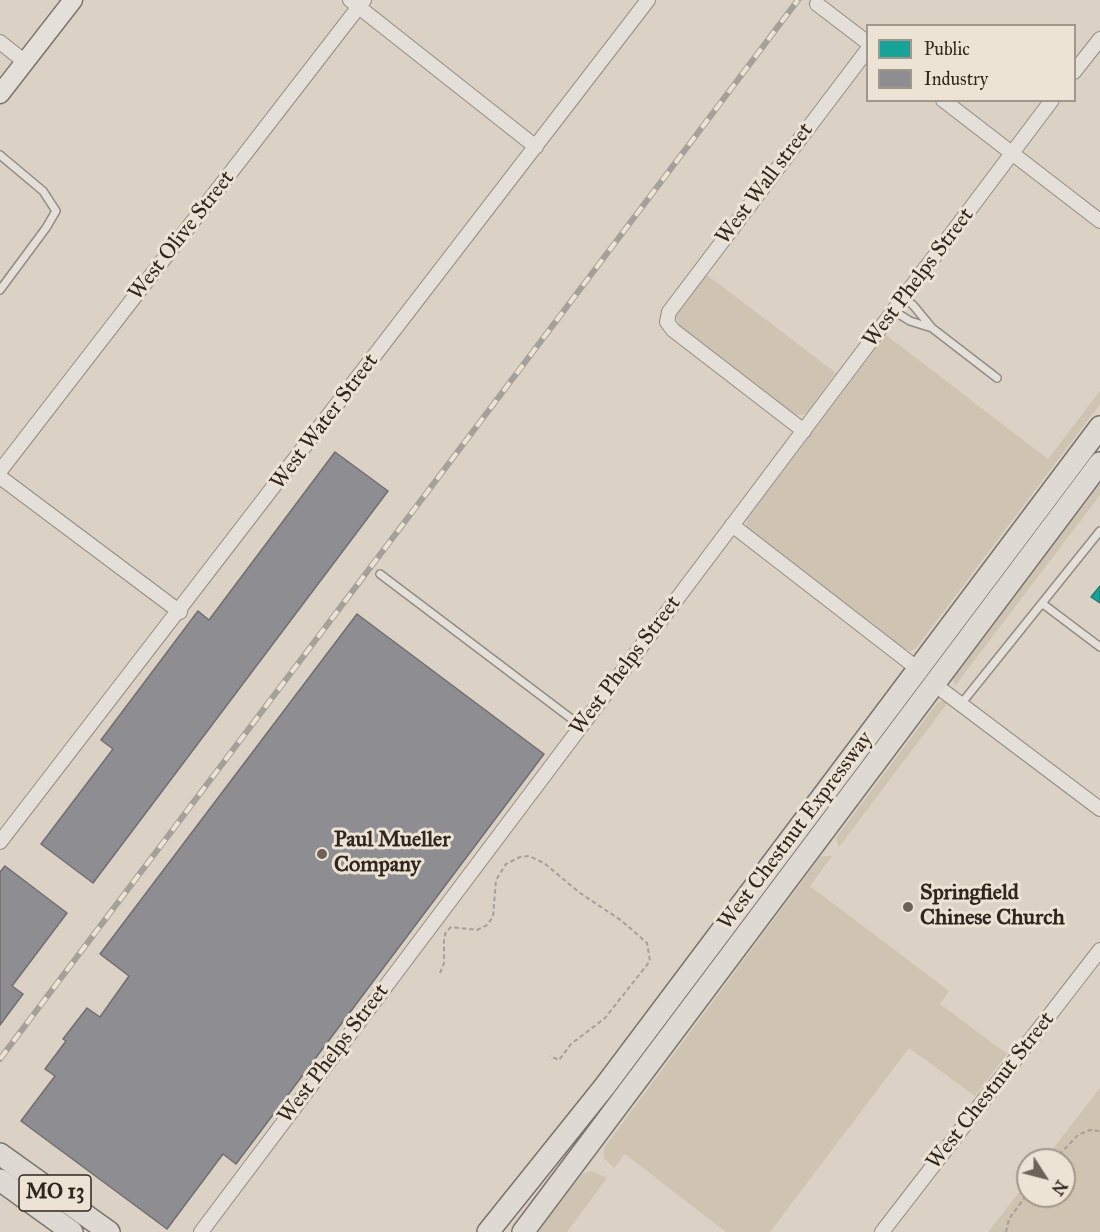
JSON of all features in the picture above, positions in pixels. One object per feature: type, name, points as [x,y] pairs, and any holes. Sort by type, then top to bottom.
[{"type":"main road","points":[[0,94],[73,0]]},
{"type":"main road","name":"West Chestnut Expressway","points":[[488,1232],[605,1086],[1100,427]]},
{"type":"main road","name":"West Chestnut Expressway","points":[[523,1232],[1100,463]]},
{"type":"main road","name":"MO 13","points":[[0,1154],[109,1232]]},
{"type":"main road","name":"MO 13","points":[[0,1180],[72,1232]]},
{"type":"street","name":"West Water Street","points":[[0,842],[180,612],[648,0]]},
{"type":"street","points":[[358,2],[536,147]]},
{"type":"street","name":"West Olive Street","points":[[0,471],[358,2]]},
{"type":"street","points":[[817,4],[866,42]]},
{"type":"street","points":[[1076,69],[1100,39]]},
{"type":"street","points":[[0,42],[25,62]]},
{"type":"street","name":"West Wall street","points":[[804,431],[673,330],[667,322],[669,312],[866,50]]},
{"type":"street","points":[[946,102],[1100,220]]},
{"type":"street","name":"West Phelps Street","points":[[201,1232],[1050,102]]},
{"type":"street","points":[[0,477],[180,612]]},
{"type":"street","points":[[732,525],[918,669]]},
{"type":"street","points":[[934,684],[1100,809]]},
{"type":"street","name":"West Chestnut Street","points":[[882,1232],[1100,950]]},
{"type":"lane","points":[[0,155],[43,191],[56,211],[0,290]]},
{"type":"lane","points":[[904,298],[913,305],[932,328],[997,378]]},
{"type":"lane","points":[[894,310],[910,321],[932,328]]},
{"type":"lane","points":[[961,704],[1100,531]]},
{"type":"lane","points":[[380,574],[580,726]]},
{"type":"lane","points":[[1043,604],[1100,647]]},
{"type":"path","points":[[440,973],[444,963],[446,932],[451,927],[477,930],[487,925],[493,917],[493,888],[496,880],[506,864],[515,858],[525,856],[539,860],[580,893],[615,916],[647,943],[650,961],[605,1018],[571,1044],[560,1060],[550,1056]]},
{"type":"path","points":[[1066,1148],[1078,1135],[1090,1130],[1100,1131]]},
{"type":"path","points":[[1006,1232],[1009,1219],[1017,1208]]},
{"type":"shaded area","points":[[703,272],[836,373],[803,415],[793,415],[681,330],[676,316],[678,307]]},
{"type":"shaded area","points":[[886,335],[1048,459],[1100,391],[1100,404],[916,648],[911,651],[900,647],[749,531],[746,526],[747,519]]},
{"type":"shaded area","points":[[1100,482],[1100,495],[955,686],[953,679]]},
{"type":"shaded area","points":[[949,701],[839,847],[836,838],[938,702]]},
{"type":"shaded area","points":[[821,856],[832,856],[810,886],[949,991],[940,1004],[1007,1054],[975,1096],[909,1048],[770,1232],[726,1232],[625,1154],[614,1168],[604,1158],[604,1148]]},
{"type":"shaded area","points":[[1100,1088],[1100,1232],[988,1232],[1016,1196],[1016,1208],[1076,1208],[1076,1148],[1053,1148]]},
{"type":"shaded area","points":[[592,1171],[607,1178],[567,1232],[538,1232],[582,1174]]},
{"type":"building: Public","points":[[1100,586],[1100,603],[1091,597]]},
{"type":"building: Industry","points":[[335,452],[388,491],[93,883],[41,844],[113,749],[101,740],[198,611],[209,620]]},
{"type":"building: Industry","name":"Paul Mueller Company","points":[[357,614],[544,754],[236,1164],[223,1154],[167,1229],[21,1121],[55,1076],[45,1069],[66,1041],[63,1039],[87,1008],[100,1017],[129,976],[100,954]]},
{"type":"building: Industry","points":[[5,866],[67,913],[12,986],[23,994],[0,1025],[0,872]]},
{"type":"railway","points":[[0,1059],[798,0]]},
{"type":"place","name":"Paul Mueller Company","points":[[322,854]]},
{"type":"place","name":"Springfield Chinese Church","points":[[908,907]]}]
